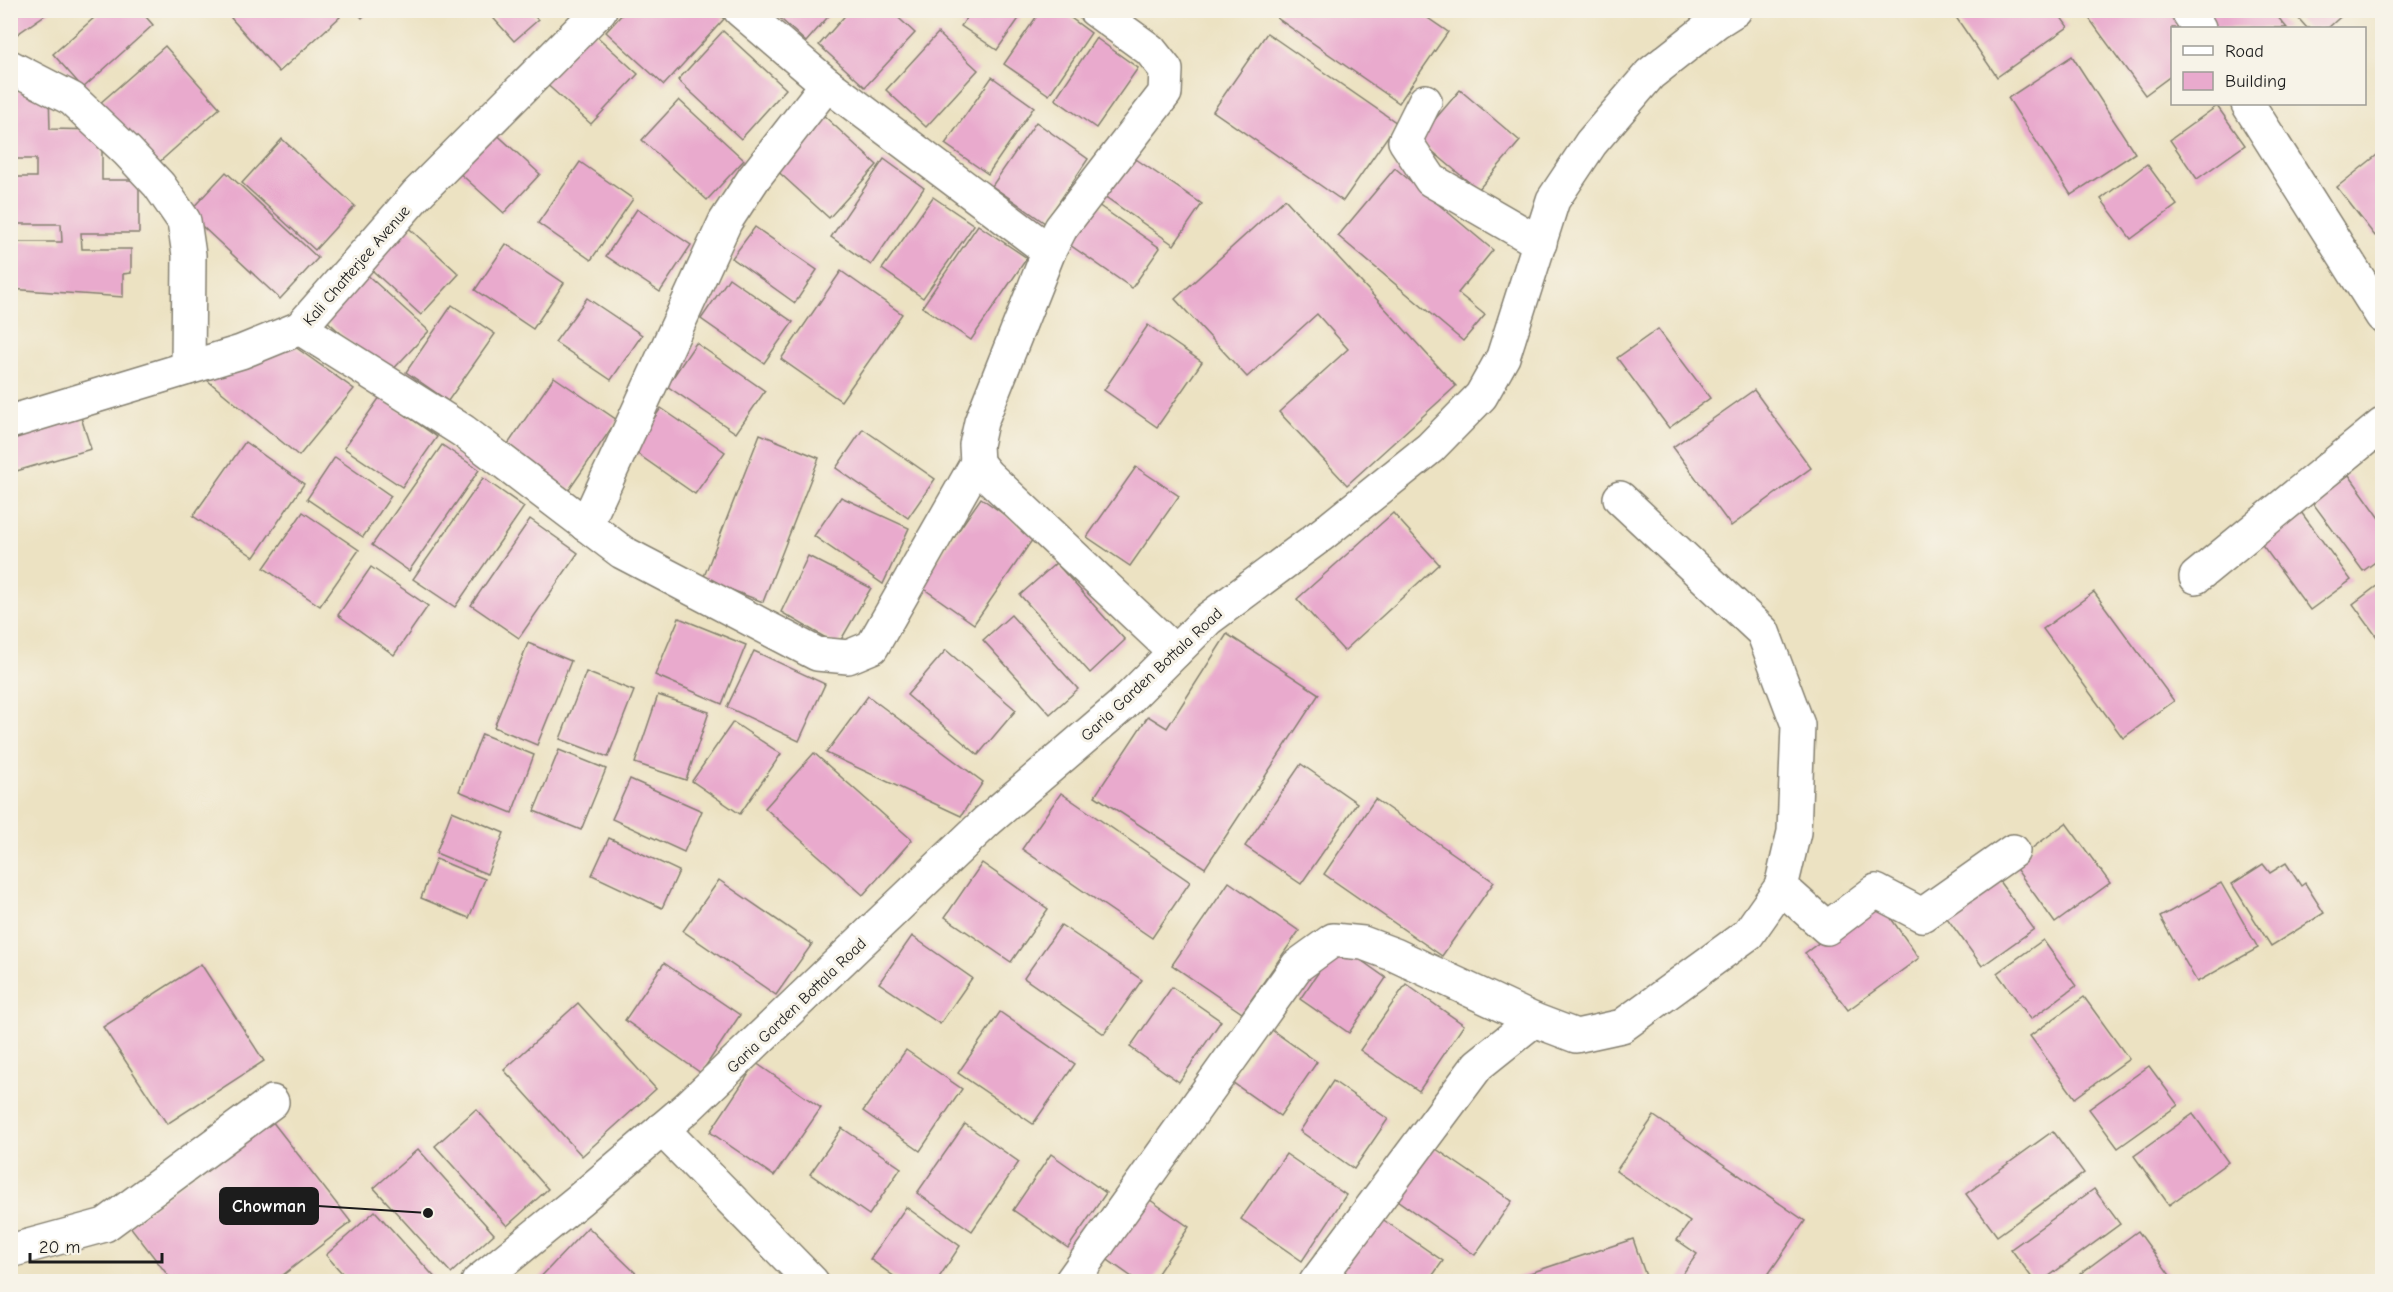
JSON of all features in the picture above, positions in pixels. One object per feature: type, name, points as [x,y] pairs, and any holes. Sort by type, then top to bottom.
[{"type":"street","name":"Kali Chatterjee Avenue","points":[[10,422],[241,352],[300,328],[416,195],[600,10]]},
{"type":"street","points":[[740,10],[827,84],[1048,251]]},
{"type":"street","name":"Garia Garden Bottala Road","points":[[478,1281],[662,1130],[779,1022],[987,821],[1121,706],[1208,619],[1324,533],[1430,448],[1480,396],[1503,357],[1553,200],[1591,143],[1650,74],[1716,22],[1735,10]]},
{"type":"street","points":[[2187,10],[2198,27]]},
{"type":"street","points":[[300,328],[463,431],[622,552],[818,654],[848,657],[872,647],[977,463],[976,445],[981,422],[1048,251],[1061,228],[1166,93],[1166,70],[1150,50],[1105,13]]},
{"type":"street","points":[[10,67],[72,99],[151,176],[184,221],[189,255],[188,368]]},
{"type":"street","points":[[586,525],[724,222],[754,178],[827,84]]},
{"type":"street","points":[[1425,101],[1405,141],[1431,180],[1540,243]]},
{"type":"street","points":[[2249,105],[2382,316]]},
{"type":"street","points":[[2196,577],[2382,425]]},
{"type":"street","points":[[977,463],[1174,652]]},
{"type":"street","points":[[1071,1281],[1297,966],[1333,940],[1363,943],[1395,955],[1534,1020],[1576,1036],[1622,1026],[1748,934],[1781,887],[1794,832],[1798,725],[1763,632],[1620,498]]},
{"type":"street","points":[[1781,887],[1827,927],[1876,891],[1922,915],[2013,851]]},
{"type":"street","points":[[1316,1281],[1478,1065],[1534,1020]]},
{"type":"street","points":[[10,1251],[105,1225],[272,1102]]},
{"type":"street","points":[[662,1130],[812,1281]]},
{"type":"building","points":[[10,10],[52,10],[10,39]]},
{"type":"building","points":[[103,10],[140,10],[153,25],[83,88],[53,54]]},
{"type":"building","points":[[240,10],[333,10],[340,17],[279,72],[231,18]]},
{"type":"building","points":[[355,10],[370,10],[362,18]]},
{"type":"building","points":[[486,10],[529,10],[538,20],[514,41]]},
{"type":"building","points":[[626,10],[715,10],[724,19],[664,85],[606,32]]},
{"type":"building","points":[[771,10],[834,10],[806,42]]},
{"type":"building","points":[[850,10],[890,10],[915,33],[865,87],[819,45]]},
{"type":"building","points":[[972,10],[1025,10],[997,50],[961,26]]},
{"type":"building","points":[[1041,10],[1060,10],[1091,33],[1049,95],[1004,64]]},
{"type":"building","points":[[1283,10],[1416,10],[1448,32],[1399,103],[1277,18]]},
{"type":"building","points":[[1951,10],[2056,10],[2068,27],[1997,77]]},
{"type":"building","points":[[2097,10],[2176,10],[2188,27],[2171,27],[2171,76],[2145,95],[2088,17]]},
{"type":"building","points":[[2217,10],[2272,10],[2286,27],[2203,27],[2201,25]]},
{"type":"building","points":[[2291,10],[2348,10],[2329,27],[2306,27]]},
{"type":"building","points":[[590,30],[638,74],[591,124],[543,81]]},
{"type":"building","points":[[723,31],[786,89],[741,139],[678,80]]},
{"type":"building","points":[[938,33],[978,70],[926,127],[886,90]]},
{"type":"building","points":[[1267,33],[1397,123],[1343,201],[1213,111]]},
{"type":"building","points":[[1096,38],[1138,68],[1096,128],[1055,99]]},
{"type":"building","points":[[165,46],[220,108],[155,166],[99,104]]},
{"type":"building","points":[[2072,56],[2135,153],[2071,195],[2008,98]]},
{"type":"building","points":[[992,77],[1034,107],[988,174],[945,144]]},
{"type":"building","points":[[1460,90],[1520,141],[1478,190],[1418,139]]},
{"type":"building","points":[[10,91],[49,92],[50,129],[102,130],[102,180],[139,180],[139,233],[81,233],[82,249],[131,249],[131,273],[123,274],[123,297],[10,289],[10,242],[62,242],[61,224],[10,224],[10,177],[36,177],[36,159],[10,159]]},
{"type":"building","points":[[679,100],[744,160],[707,200],[642,140]]},
{"type":"building","points":[[2217,106],[2245,145],[2197,179],[2170,140]]},
{"type":"building","points":[[821,113],[877,165],[829,218],[772,166]]},
{"type":"building","points":[[1036,122],[1088,159],[1045,223],[992,186]]},
{"type":"building","points":[[491,129],[540,174],[504,213],[455,169]]},
{"type":"building","points":[[282,139],[355,206],[315,250],[242,183]]},
{"type":"building","points":[[2382,151],[2382,230],[2375,236],[2337,187]]},
{"type":"building","points":[[1127,153],[1202,204],[1174,245],[1100,193]]},
{"type":"building","points":[[884,159],[924,188],[871,265],[831,237]]},
{"type":"building","points":[[580,162],[633,199],[591,260],[538,223]]},
{"type":"building","points":[[2147,164],[2177,205],[2131,239],[2101,199]]},
{"type":"building","points":[[1395,168],[1493,250],[1458,293],[1485,315],[1463,341],[1338,236]]},
{"type":"building","points":[[226,172],[318,258],[280,299],[188,213]]},
{"type":"building","points":[[933,197],[974,225],[923,298],[882,269]]},
{"type":"building","points":[[1285,199],[1456,386],[1347,485],[1279,412],[1348,349],[1317,314],[1247,377],[1175,299]]},
{"type":"building","points":[[1098,205],[1160,248],[1132,288],[1070,245]]},
{"type":"building","points":[[637,209],[691,245],[660,292],[606,256]]},
{"type":"building","points":[[400,220],[459,274],[421,315],[362,261]]},
{"type":"building","points":[[978,225],[1027,258],[971,340],[922,307]]},
{"type":"building","points":[[755,227],[817,270],[795,303],[732,258]]},
{"type":"building","points":[[506,244],[564,283],[533,329],[475,290]]},
{"type":"building","points":[[841,271],[902,314],[841,401],[781,359]]},
{"type":"building","points":[[364,272],[429,331],[387,376],[323,317]]},
{"type":"building","points":[[729,278],[793,322],[764,363],[701,319]]},
{"type":"building","points":[[587,298],[642,335],[611,380],[555,342]]},
{"type":"building","points":[[452,305],[495,334],[448,401],[406,372]]},
{"type":"building","points":[[1148,325],[1202,362],[1157,427],[1104,390]]},
{"type":"building","points":[[1658,329],[1710,398],[1669,428],[1617,358]]},
{"type":"building","points":[[696,343],[765,391],[736,433],[667,386]]},
{"type":"building","points":[[291,344],[354,389],[299,456],[207,380]]},
{"type":"building","points":[[554,377],[617,420],[569,490],[506,447]]},
{"type":"building","points":[[1754,390],[1811,468],[1731,526],[1673,447]]},
{"type":"building","points":[[380,397],[437,437],[402,487],[344,448]]},
{"type":"building","points":[[661,408],[725,452],[695,494],[632,450]]},
{"type":"building","points":[[79,411],[91,449],[10,473],[10,433]]},
{"type":"building","points":[[863,429],[935,479],[908,518],[836,468]]},
{"type":"building","points":[[760,434],[819,458],[763,602],[703,579]]},
{"type":"building","points":[[245,442],[304,484],[254,557],[193,516]]},
{"type":"building","points":[[442,445],[479,470],[409,571],[372,545]]},
{"type":"building","points":[[335,457],[391,496],[363,537],[307,499]]},
{"type":"building","points":[[1136,467],[1179,496],[1130,566],[1087,537]]},
{"type":"building","points":[[2349,475],[2382,521],[2382,557],[2363,571],[2312,502]]},
{"type":"building","points":[[483,478],[524,507],[455,607],[413,579]]},
{"type":"building","points":[[841,497],[909,528],[883,584],[814,536]]},
{"type":"building","points":[[981,498],[1035,536],[974,624],[920,586]]},
{"type":"building","points":[[303,512],[359,550],[320,606],[264,568]]},
{"type":"building","points":[[2301,512],[2351,580],[2310,610],[2260,542]]},
{"type":"building","points":[[1393,513],[1439,564],[1344,651],[1297,599]]},
{"type":"building","points":[[530,519],[578,553],[519,638],[471,605]]},
{"type":"building","points":[[808,556],[871,588],[838,645],[781,612]]},
{"type":"building","points":[[1056,563],[1125,640],[1090,673],[1020,595]]},
{"type":"building","points":[[371,567],[428,606],[394,655],[338,615]]},
{"type":"building","points":[[2382,582],[2382,644],[2353,604]]},
{"type":"building","points":[[2094,592],[2174,701],[2123,738],[2043,629]]},
{"type":"building","points":[[1011,615],[1078,689],[1050,714],[983,640]]},
{"type":"building","points":[[679,618],[746,645],[722,704],[655,675]]},
{"type":"building","points":[[1227,634],[1319,694],[1205,868],[1095,796],[1148,716],[1167,728]]},
{"type":"building","points":[[528,643],[571,661],[537,745],[494,727]]},
{"type":"building","points":[[946,650],[1016,710],[978,755],[907,695]]},
{"type":"building","points":[[754,651],[825,684],[799,741],[727,707]]},
{"type":"building","points":[[586,672],[634,691],[608,757],[560,739]]},
{"type":"building","points":[[658,695],[709,712],[686,780],[635,763]]},
{"type":"building","points":[[868,696],[983,782],[961,816],[826,753]]},
{"type":"building","points":[[733,722],[781,754],[740,814],[692,781]]},
{"type":"building","points":[[482,734],[534,755],[512,813],[459,791]]},
{"type":"building","points":[[559,750],[606,769],[581,830],[534,811]]},
{"type":"building","points":[[814,753],[912,840],[863,895],[765,808]]},
{"type":"building","points":[[1301,764],[1357,803],[1301,884],[1245,846]]},
{"type":"building","points":[[630,779],[702,811],[684,852],[612,819]]},
{"type":"building","points":[[1061,793],[1190,882],[1152,938],[1022,849]]},
{"type":"building","points":[[1375,799],[1494,882],[1442,956],[1324,874]]},
{"type":"building","points":[[452,811],[504,833],[487,874],[436,853]]},
{"type":"building","points":[[2066,823],[2110,883],[2055,923],[2012,863]]},
{"type":"building","points":[[609,838],[679,871],[662,908],[592,875]]},
{"type":"building","points":[[436,859],[485,879],[469,918],[421,898]]},
{"type":"building","points":[[982,863],[1048,909],[1011,962],[945,917]]},
{"type":"building","points":[[2286,863],[2301,886],[2305,883],[2324,913],[2271,946],[2232,884],[2263,864],[2270,873]]},
{"type":"building","points":[[1996,877],[2034,929],[1982,966],[1944,914]]},
{"type":"building","points":[[719,880],[812,944],[776,995],[683,931]]},
{"type":"building","points":[[1229,882],[1299,931],[1242,1013],[1172,965]]},
{"type":"building","points":[[2221,883],[2258,948],[2197,982],[2160,917]]},
{"type":"building","points":[[1878,900],[1919,958],[1848,1010],[1805,953]]},
{"type":"building","points":[[1061,925],[1142,980],[1104,1034],[1024,978]]},
{"type":"building","points":[[912,936],[972,978],[940,1024],[879,983]]},
{"type":"building","points":[[2043,940],[2076,986],[2031,1019],[1997,973]]},
{"type":"building","points":[[1338,944],[1386,978],[1349,1033],[1300,999]]},
{"type":"building","points":[[664,963],[740,1015],[701,1073],[625,1020]]},
{"type":"building","points":[[201,964],[264,1061],[167,1124],[103,1027]]},
{"type":"building","points":[[1406,984],[1464,1025],[1419,1091],[1360,1050]]},
{"type":"building","points":[[1172,987],[1221,1021],[1179,1082],[1130,1047]]},
{"type":"building","points":[[2084,997],[2129,1059],[2075,1098],[2030,1036]]},
{"type":"building","points":[[578,1003],[656,1089],[582,1156],[504,1070]]},
{"type":"building","points":[[1000,1012],[1075,1064],[1033,1124],[958,1073]]},
{"type":"building","points":[[1269,1028],[1317,1062],[1280,1116],[1232,1082]]},
{"type":"building","points":[[906,1050],[962,1089],[920,1151],[863,1111]]},
{"type":"building","points":[[756,1063],[821,1108],[774,1176],[710,1132]]},
{"type":"building","points":[[2149,1066],[2178,1105],[2118,1148],[2089,1109]]},
{"type":"building","points":[[1333,1081],[1388,1119],[1354,1169],[1300,1131]]},
{"type":"building","points":[[476,1109],[548,1189],[507,1226],[435,1146]]},
{"type":"building","points":[[2193,1114],[2228,1162],[2169,1205],[2134,1156]]},
{"type":"building","points":[[268,1116],[351,1222],[274,1282],[173,1282],[129,1225]]},
{"type":"building","points":[[1654,1116],[1805,1221],[1763,1282],[1683,1282],[1679,1279],[1697,1254],[1677,1240],[1690,1222],[1616,1171]]},
{"type":"building","points":[[965,1124],[1019,1162],[972,1231],[917,1193]]},
{"type":"building","points":[[842,1128],[901,1168],[869,1215],[810,1174]]},
{"type":"building","points":[[2053,1131],[2084,1173],[1997,1236],[1966,1194]]},
{"type":"building","points":[[1423,1140],[1512,1201],[1475,1255],[1387,1193]]},
{"type":"building","points":[[418,1149],[494,1234],[451,1273],[374,1188]]},
{"type":"building","points":[[1051,1154],[1106,1193],[1068,1248],[1013,1210]]},
{"type":"building","points":[[1286,1154],[1346,1195],[1302,1261],[1241,1219]]},
{"type":"building","points":[[2094,1189],[2120,1224],[2041,1282],[2035,1282],[2011,1249]]},
{"type":"building","points":[[1140,1193],[1189,1227],[1152,1282],[1139,1282],[1098,1253]]},
{"type":"building","points":[[906,1207],[960,1246],[936,1282],[902,1282],[870,1259]]},
{"type":"building","points":[[375,1211],[439,1282],[350,1282],[326,1255]]},
{"type":"building","points":[[1375,1214],[1443,1261],[1428,1282],[1358,1282],[1338,1267]]},
{"type":"building","points":[[588,1227],[645,1282],[536,1282]]},
{"type":"building","points":[[2138,1231],[2172,1278],[2167,1282],[2069,1282]]},
{"type":"building","points":[[1633,1239],[1648,1282],[1516,1282],[1515,1278]]},
{"type":"place","name":"Chowman","points":[[428,1213]]}]
